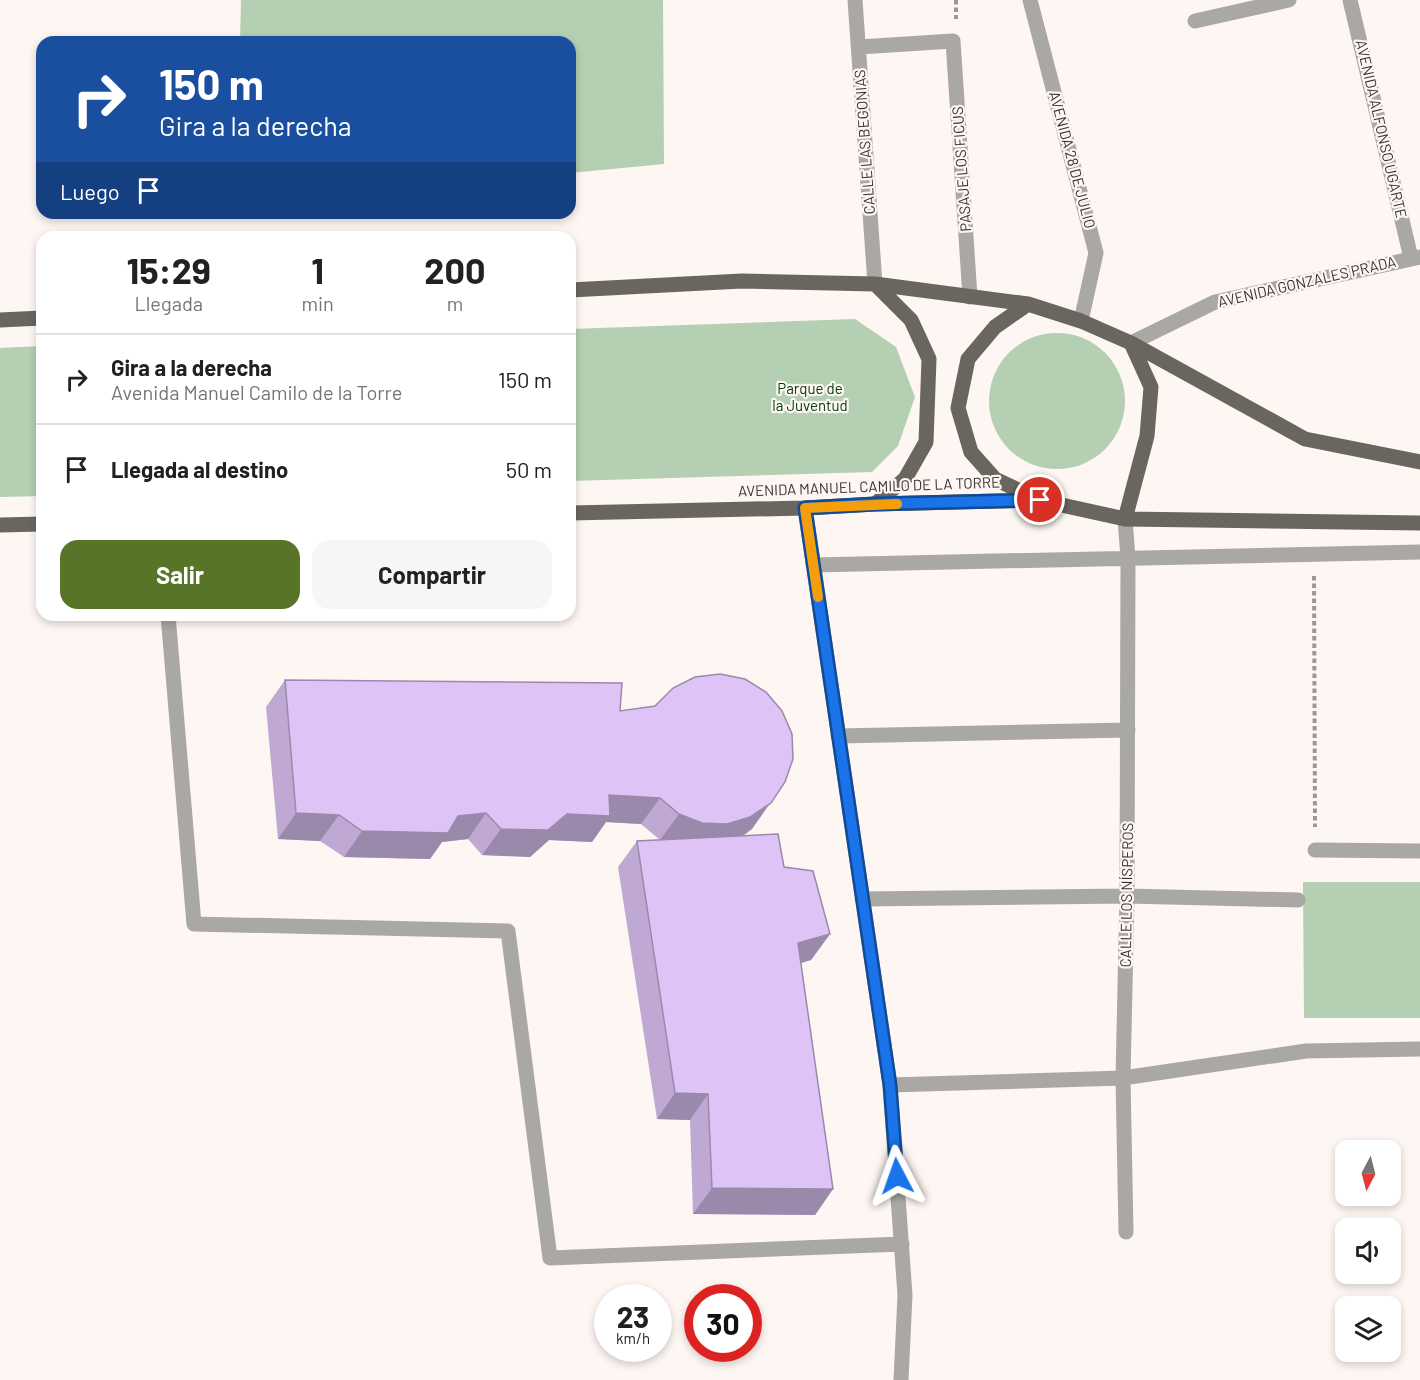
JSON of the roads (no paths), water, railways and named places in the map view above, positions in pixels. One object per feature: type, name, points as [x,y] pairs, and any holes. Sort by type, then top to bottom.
[{"type":"main road","points":[[576,290],[741,281],[875,284],[1028,304],[1081,321],[1131,344],[1305,439],[1420,462]]},
{"type":"main road","points":[[875,284],[911,320],[928,359],[926,442],[905,479],[875,504]]},
{"type":"main road","points":[[1028,304],[995,327],[968,359],[958,408],[971,452],[989,473],[995,479],[1040,500]]},
{"type":"main road","points":[[0,320],[36,318]]},
{"type":"main road","points":[[1125,519],[1147,436],[1151,387],[1131,344]]},
{"type":"main road","name":"AVENIDA MANUEL CAMILO DE LA TORRE","points":[[576,513],[1040,500],[1125,519],[1420,523]]},
{"type":"main road","points":[[0,525],[36,524]]},
{"type":"street","name":"CALLE LAS BEGONIAS","points":[[855,0],[875,284]]},
{"type":"street","name":"AVENIDA 28 DE JULIO","points":[[1030,0],[1096,253],[1081,321]]},
{"type":"street","points":[[1195,21],[1289,0]]},
{"type":"street","name":"AVENIDA ALFONSO UGARTE","points":[[1350,0],[1416,258]]},
{"type":"street","name":"PASAJE LOS FICUS","points":[[859,47],[953,40],[970,297]]},
{"type":"street","name":"AVENIDA GONZALES PRADA","points":[[1131,344],[1215,302],[1416,258]]},
{"type":"street","points":[[805,508],[890,1085],[905,1295],[901,1380]]},
{"type":"street","name":"CALLE LOS NÍSPEROS","points":[[1125,519],[1128,558],[1127,896],[1123,1078],[1126,1232]]},
{"type":"street","points":[[813,565],[1420,552]]},
{"type":"street","points":[[169,621],[194,924],[508,931],[550,1258],[902,1244]]},
{"type":"street","points":[[838,736],[1128,730]]},
{"type":"street","points":[[1315,850],[1420,851]]},
{"type":"street","points":[[862,899],[1127,896],[1298,900]]},
{"type":"street","points":[[890,1085],[1123,1078],[1306,1051],[1420,1049]]},
{"type":"park label","name":"Parque de la Juventud","points":[[810,398]]}]
